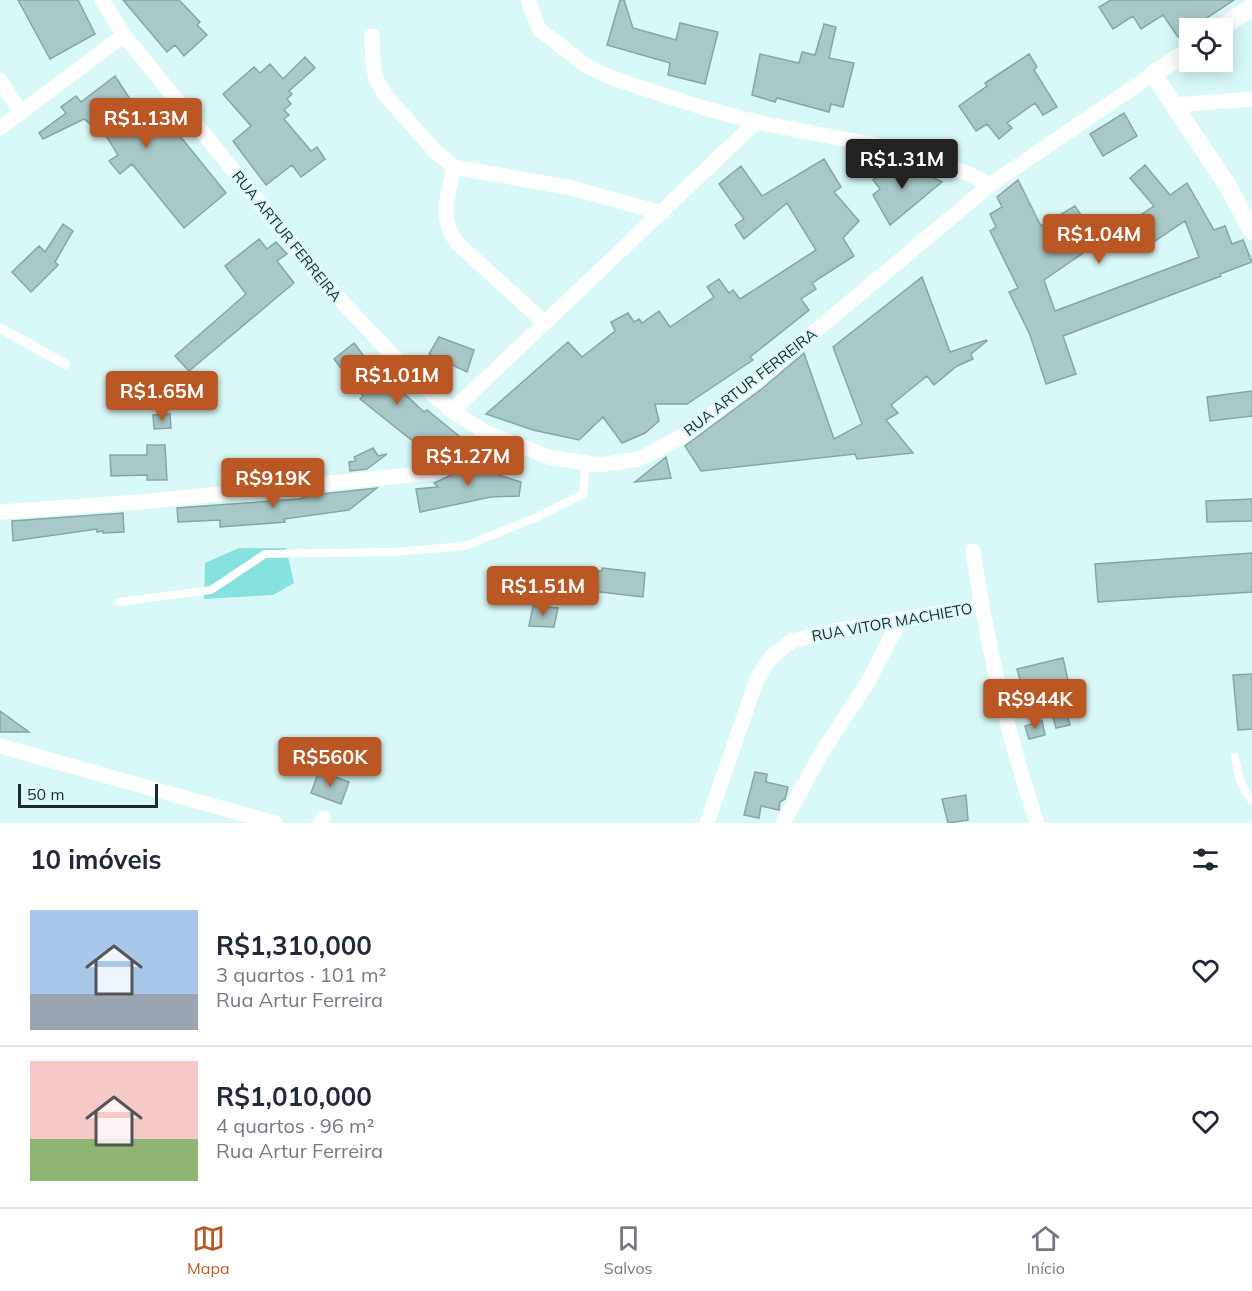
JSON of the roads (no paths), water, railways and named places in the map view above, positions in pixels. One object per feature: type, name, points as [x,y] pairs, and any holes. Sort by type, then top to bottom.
[{"type":"street","name":"RUA ARTUR FERREIRA","points":[[102,0],[124,35],[325,284],[382,346],[452,411],[487,434],[549,457],[599,465],[639,459],[683,436],[757,380],[990,185],[1179,57]]},
{"type":"street","points":[[528,0],[539,29],[588,67],[639,87],[756,122],[898,150],[972,175],[990,185]]},
{"type":"street","points":[[1233,20],[1252,7]]},
{"type":"street","points":[[0,128],[124,35]]},
{"type":"street","points":[[372,36],[376,79],[386,96],[435,151],[454,167],[572,188],[662,213]]},
{"type":"street","points":[[1153,74],[1226,183],[1252,231]]},
{"type":"street","points":[[0,80],[21,113]]},
{"type":"street","points":[[1175,105],[1252,99]]},
{"type":"street","points":[[452,411],[756,122]]},
{"type":"street","points":[[454,167],[445,209],[449,232],[457,243],[545,323]]},
{"type":"street","points":[[0,328],[64,364]]},
{"type":"street","points":[[0,512],[139,502],[430,473],[452,465],[487,434]]},
{"type":"street","points":[[973,551],[981,606],[1019,769],[1037,823]]},
{"type":"street","name":"RUA VITOR MACHIETO","points":[[707,823],[757,679],[771,657],[792,641],[900,619],[981,606]]},
{"type":"street","points":[[783,823],[822,752],[868,682],[900,619]]},
{"type":"street","points":[[0,746],[275,823]]},
{"type":"lane","points":[[119,602],[211,590],[266,554],[392,552],[465,546],[536,518],[583,494],[586,463]]},
{"type":"lane","points":[[1235,757],[1239,777],[1245,792],[1252,801]]}]
